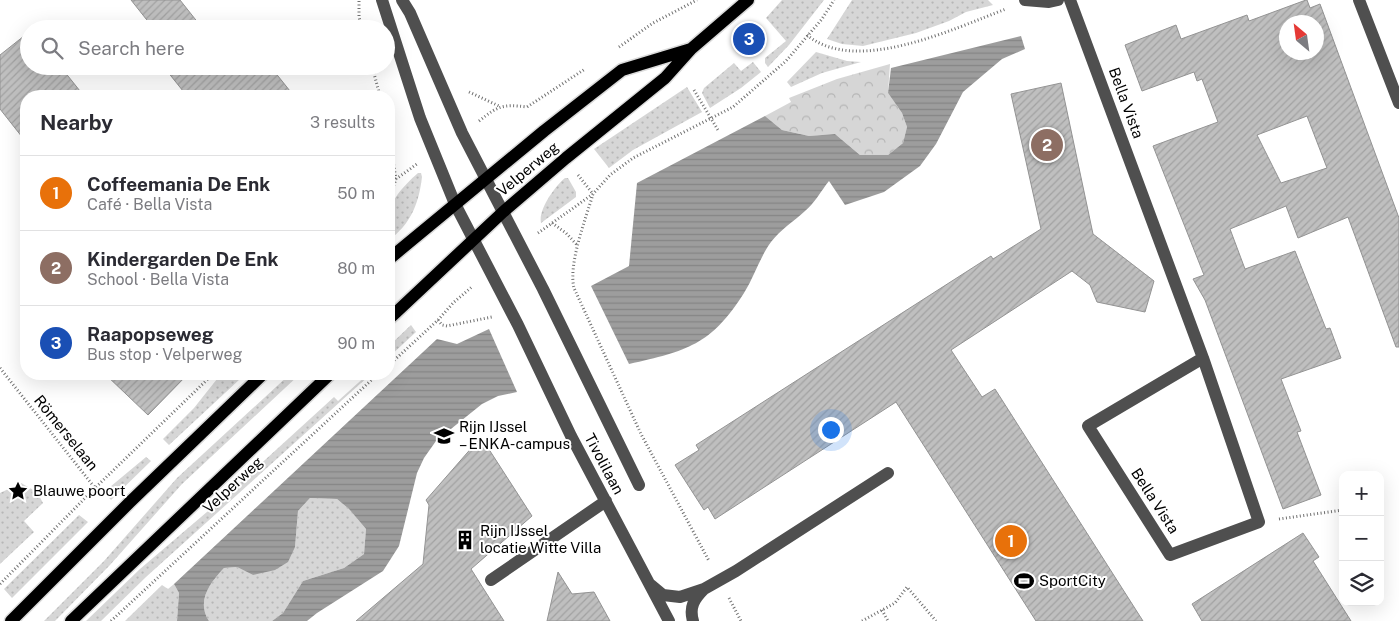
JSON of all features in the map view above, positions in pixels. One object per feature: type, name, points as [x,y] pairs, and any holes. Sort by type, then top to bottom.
[{"type":"main road","name":"Velperweg","points":[[395,313],[502,212],[666,78],[692,49],[748,0]]},
{"type":"main road","name":"Velperweg","points":[[395,254],[622,70],[692,49]]},
{"type":"main road","points":[[11,621],[130,502],[257,380]]},
{"type":"main road","name":"Velperweg","points":[[71,621],[324,380]]},
{"type":"street","name":"Tivolilaan","points":[[382,0],[388,20]]},
{"type":"street","name":"Tivolilaan","points":[[402,0],[410,14],[462,133],[640,485]]},
{"type":"street","points":[[1026,1],[1049,2],[1058,0]]},
{"type":"street","name":"Bella Vista","points":[[1070,0],[1203,358],[1260,522],[1170,555],[1088,426],[1203,358]]},
{"type":"street","points":[[1359,0],[1399,103]]},
{"type":"street","name":"Tivolilaan","points":[[395,40],[420,118],[455,204],[518,326],[571,436],[669,621]]},
{"type":"street","points":[[649,584],[663,595],[680,597],[704,589],[720,581],[888,474]]},
{"type":"street","points":[[491,580],[606,501]]},
{"type":"street","points":[[693,621],[691,607],[696,596],[704,589]]},
{"type":"path","points":[[359,0],[360,20]]},
{"type":"path","points":[[741,621],[641,434],[572,281],[578,246],[593,194],[610,175],[633,158],[733,107],[786,61],[822,19],[834,0]]},
{"type":"path","points":[[807,36],[815,42],[839,50],[875,51],[919,41],[1026,1]]},
{"type":"path","points":[[374,75],[378,90]]},
{"type":"path","points":[[694,90],[718,130]]},
{"type":"path","points":[[395,172],[396,178]]},
{"type":"path","points":[[552,223],[566,233],[578,246]]},
{"type":"path","points":[[395,359],[438,320]]},
{"type":"path","name":"Römerselaan","points":[[0,368],[95,488]]},
{"type":"path","points":[[0,584],[95,488],[207,380]]},
{"type":"path","name":"Velperweg","points":[[111,621],[372,380]]},
{"type":"path","points":[[1260,522],[1339,511]]},
{"type":"path","points":[[862,621],[895,603],[907,587],[936,621]]},
{"type":"path","points":[[882,610],[888,621]]},
{"type":"green space","points":[[782,0],[824,0],[789,45],[768,67],[765,63],[765,58],[786,41],[766,18]]},
{"type":"green space","points":[[852,0],[988,0],[993,5],[966,12],[949,21],[916,33],[863,46],[842,44],[827,39]]},
{"type":"green space","points":[[816,52],[847,61],[861,62],[822,73],[791,87],[787,82]]},
{"type":"green space","points":[[753,62],[761,72],[741,88],[710,108],[702,93],[704,88],[734,63],[741,71]]},
{"type":"green space","points":[[890,64],[888,93],[902,113],[907,127],[903,143],[888,155],[860,155],[835,134],[809,136],[782,130],[765,116],[791,102],[789,98],[837,79]]},
{"type":"green space","points":[[687,87],[702,112],[633,150],[609,168],[594,149]]},
{"type":"green space","points":[[418,173],[421,173],[422,177],[417,203],[410,218],[395,235],[395,199]]},
{"type":"green space","points":[[565,178],[568,178],[576,192],[576,197],[541,223],[545,205],[552,192]]},
{"type":"green space","points":[[411,325],[416,332],[395,351],[395,340]]},
{"type":"green space","points":[[216,380],[239,380],[169,445],[163,439],[194,408]]},
{"type":"green space","points":[[283,380],[294,380],[182,484],[110,565],[55,621],[44,621],[104,561],[177,478]]},
{"type":"green space","points":[[361,380],[364,380],[146,577],[101,621],[86,621],[140,569],[221,500],[334,397],[338,401]]},
{"type":"green space","points":[[146,457],[151,461],[111,500],[104,492]]},
{"type":"green space","points":[[21,483],[37,492],[43,503],[24,521],[34,532],[0,564],[0,493]]},
{"type":"green space","points":[[310,498],[337,499],[349,509],[366,529],[364,554],[344,568],[303,581],[283,613],[272,621],[209,621],[205,614],[204,599],[210,586],[219,574],[224,568],[237,567],[253,575],[295,547],[298,511]]},
{"type":"green space","points":[[79,515],[88,522],[12,598],[4,589]]},
{"type":"green space","points":[[174,584],[179,593],[177,621],[125,621],[162,585],[168,589]]},
{"type":"shaded area","points":[[1021,36],[1025,49],[1002,59],[963,92],[936,144],[920,166],[884,192],[845,205],[829,181],[808,208],[771,242],[744,293],[720,324],[708,335],[682,350],[629,364],[591,286],[629,266],[637,183],[765,116],[782,130],[809,136],[835,134],[860,155],[888,155],[903,143],[907,127],[902,113],[888,93],[891,68]]},
{"type":"shaded area","points":[[489,329],[517,392],[498,396],[482,404],[436,441],[424,458],[417,473],[399,546],[383,571],[307,621],[272,621],[283,613],[303,581],[344,568],[364,554],[366,529],[349,509],[337,499],[310,498],[298,511],[295,547],[288,562],[275,570],[253,575],[237,567],[224,568],[210,586],[204,599],[205,614],[209,621],[177,621],[179,593],[174,584],[437,339],[457,344]]},
{"type":"building","points":[[131,0],[180,0],[196,20],[147,20]]},
{"type":"building","points":[[1306,0],[1310,8],[1320,4],[1399,218],[1399,347],[1396,347],[1348,217],[1298,238],[1286,206],[1230,229],[1245,269],[1295,251],[1326,329],[1330,328],[1341,358],[1281,379],[1301,431],[1297,432],[1321,495],[1283,509],[1205,300],[1193,279],[1204,275],[1153,146],[1218,122],[1202,79],[1197,81],[1194,72],[1142,91],[1125,45],[1176,25],[1181,39],[1247,15],[1249,21]],"holes":[[[1307,116],[1327,168],[1281,183],[1257,135]]]},
{"type":"building","points":[[20,39],[20,75],[67,75],[79,90],[20,90],[20,134],[0,109],[0,55]]},
{"type":"building","points":[[170,75],[277,75],[289,90],[182,90]]},
{"type":"building","points":[[1061,83],[1093,234],[1154,281],[1145,312],[1097,302],[1090,285],[1072,271],[951,350],[982,397],[995,389],[1143,621],[1036,621],[896,402],[715,519],[708,507],[704,510],[675,465],[699,450],[696,445],[991,256],[993,259],[1041,229],[1011,94]]},
{"type":"building","points":[[111,380],[182,380],[148,415]]},
{"type":"building","name":"Rijn IJssel locatie Witte Villa","points":[[481,437],[532,516],[471,569],[504,621],[356,621],[423,564],[429,505],[426,500]]},
{"type":"building","points":[[1303,533],[1319,557],[1313,561],[1339,602],[1339,606],[1342,606],[1351,621],[1202,621],[1192,604]]},
{"type":"building","name":"Rijn IJssel locatie Witte Villa","points":[[558,572],[572,594],[594,592],[610,621],[547,621]]},
{"type":"place","name":"Raapopseweg","points":[[749,39]]},
{"type":"place","name":"Kindergarden De Enk","points":[[1047,145]]},
{"type":"place","name":"Rijn IJssel – ENKA-campus","points":[[444,436]]},
{"type":"place","name":"Blauwe poort","points":[[18,491]]},
{"type":"place","name":"Rijn IJssel locatie Witte Villa","points":[[465,540]]},
{"type":"place","name":"Coffeemania De Enk","points":[[1011,541]]},
{"type":"place","name":"SportCity","points":[[1024,581]]}]
